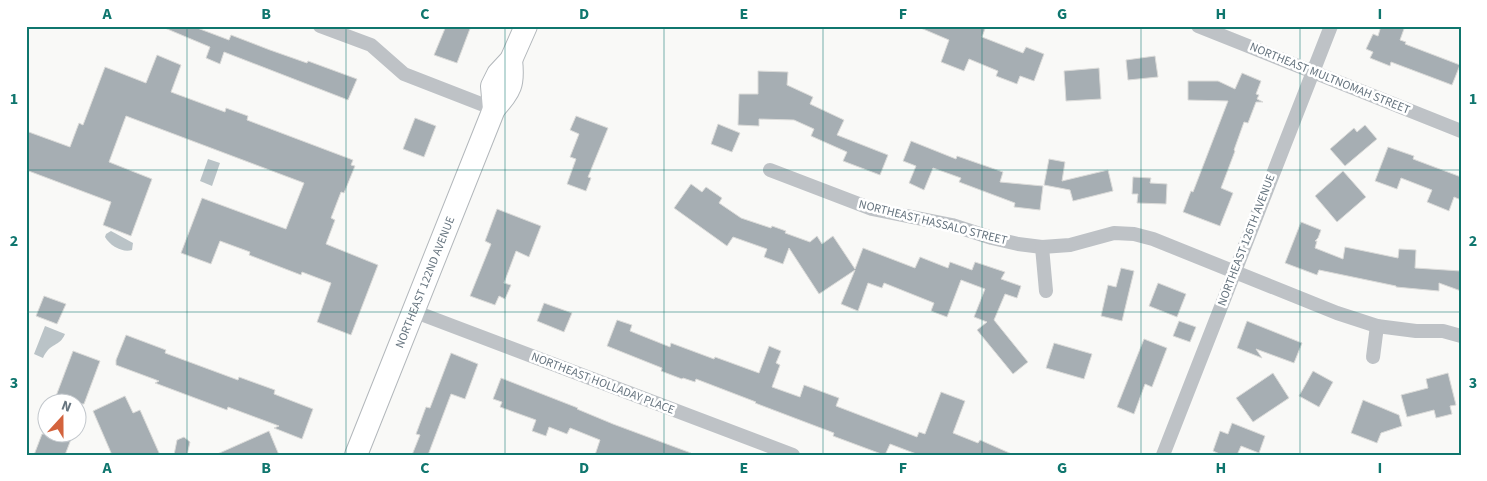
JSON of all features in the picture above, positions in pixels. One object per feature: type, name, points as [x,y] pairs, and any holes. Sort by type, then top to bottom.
[{"type":"main road","name":"NORTHEAST 122ND AVENUE","points":[[356,455],[494,109],[492,86],[498,74],[512,60],[526,26]]},
{"type":"street","points":[[320,26],[371,45],[404,74],[494,109]]},
{"type":"street","name":"NORTHEAST MULTNOMAH STREET","points":[[1198,26],[1461,131]]},
{"type":"street","name":"NORTHEAST 126TH AVENUE","points":[[1163,455],[1233,272],[1331,26]]},
{"type":"street","name":"NORTHEAST HASSALO STREET","points":[[770,170],[872,209],[952,225],[1018,244],[1042,247],[1070,245],[1114,232],[1134,234],[1152,239],[1337,313],[1377,326],[1416,331],[1443,331],[1461,336]]},
{"type":"street","points":[[1042,247],[1046,291]]},
{"type":"street","name":"NORTHEAST HOLLADAY PLACE","points":[[413,311],[793,455]]},
{"type":"street","points":[[1374,358],[1377,326]]},
{"type":"shaded area","points":[[208,159],[220,163],[212,186],[200,181]]},
{"type":"shaded area","points":[[111,231],[133,243],[132,250],[121,250],[110,243],[105,237]]},
{"type":"shaded area","points":[[45,326],[65,334],[60,341],[49,349],[43,358],[34,354]]},
{"type":"building","points":[[160,26],[192,26],[229,40],[231,35],[357,79],[348,100],[224,52],[220,64],[206,58],[210,47]]},
{"type":"building","points":[[446,26],[471,26],[457,63],[434,55]]},
{"type":"building","points":[[916,26],[986,26],[982,37],[1023,53],[1026,47],[1044,54],[1034,81],[1020,76],[1017,84],[996,76],[998,71],[969,59],[964,71],[941,62],[949,40]]},
{"type":"building","points":[[1381,26],[1405,26],[1400,40],[1406,42],[1405,44],[1460,65],[1452,85],[1391,62],[1390,66],[1370,58],[1373,52],[1366,49],[1373,34],[1378,36]]},
{"type":"building","points":[[157,55],[181,65],[171,92],[225,112],[226,108],[248,116],[247,120],[353,160],[351,165],[355,166],[344,193],[341,192],[331,218],[335,220],[326,244],[378,265],[351,335],[317,322],[331,283],[302,272],[301,275],[249,255],[250,252],[220,241],[211,264],[181,253],[202,198],[286,229],[304,183],[126,116],[109,162],[152,179],[131,236],[103,225],[111,202],[26,170],[26,131],[70,147],[79,123],[83,125],[105,67],[146,83]]},
{"type":"building","points":[[1155,56],[1158,77],[1128,80],[1126,60]]},
{"type":"building","points":[[1099,68],[1101,99],[1066,101],[1064,71]]},
{"type":"building","points":[[758,71],[788,72],[787,85],[813,97],[810,104],[844,120],[837,135],[888,155],[880,175],[843,161],[847,152],[811,136],[814,129],[794,120],[759,119],[759,126],[738,125],[739,94],[758,94]]},
{"type":"building","points":[[1242,73],[1261,81],[1256,94],[1259,95],[1257,99],[1263,102],[1256,102],[1248,123],[1244,122],[1234,150],[1221,188],[1233,193],[1220,226],[1183,212],[1191,191],[1193,192],[1228,101],[1188,100],[1188,81],[1218,81],[1235,89]]},
{"type":"building","points":[[576,116],[608,128],[588,177],[591,178],[586,191],[567,184],[576,159],[570,157],[579,134],[570,130]]},
{"type":"building","points":[[415,118],[436,126],[424,157],[403,149]]},
{"type":"building","points":[[718,124],[740,133],[732,152],[711,144]]},
{"type":"building","points":[[1365,125],[1377,139],[1345,166],[1330,149],[1354,128],[1357,132]]},
{"type":"building","points":[[911,141],[956,159],[957,156],[1003,172],[1000,182],[1043,186],[1040,210],[1014,207],[1015,203],[959,182],[961,178],[933,168],[924,190],[909,183],[916,166],[903,161]]},
{"type":"building","points":[[1388,147],[1414,156],[1413,159],[1461,177],[1461,200],[1454,197],[1449,211],[1427,202],[1432,190],[1401,178],[1397,189],[1375,181]]},
{"type":"building","points":[[1049,159],[1065,162],[1062,181],[1108,170],[1113,191],[1073,201],[1070,190],[1044,185]]},
{"type":"building","points":[[1343,171],[1366,197],[1337,222],[1315,196]]},
{"type":"building","points":[[1133,177],[1151,178],[1150,183],[1167,184],[1166,204],[1137,203],[1138,194],[1132,194]]},
{"type":"building","points":[[691,184],[702,192],[706,187],[722,198],[719,203],[741,218],[771,228],[772,226],[810,242],[817,236],[822,244],[833,236],[855,269],[863,248],[915,268],[920,257],[948,268],[950,262],[972,270],[975,262],[1005,272],[1001,279],[1021,286],[1017,298],[1005,294],[994,320],[1028,362],[1013,374],[977,330],[987,322],[974,317],[985,289],[961,280],[947,317],[931,311],[934,303],[884,283],[882,288],[868,283],[858,311],[841,304],[855,270],[819,294],[789,248],[783,264],[764,257],[767,249],[733,237],[727,246],[674,208]]},
{"type":"building","points":[[497,209],[541,226],[529,257],[516,251],[504,283],[511,285],[505,299],[499,296],[495,305],[470,296],[491,244],[485,241]]},
{"type":"building","points":[[1301,222],[1321,230],[1315,241],[1317,241],[1315,248],[1343,259],[1345,247],[1398,258],[1399,249],[1416,250],[1415,268],[1461,271],[1461,291],[1439,283],[1439,291],[1396,287],[1319,270],[1317,275],[1285,263]]},
{"type":"building","points":[[1121,268],[1134,271],[1122,321],[1101,316],[1108,285],[1116,287]]},
{"type":"building","points":[[1158,283],[1186,294],[1177,317],[1149,306]]},
{"type":"building","points":[[44,296],[66,304],[57,324],[36,316]]},
{"type":"building","points":[[544,303],[572,313],[564,332],[537,321]]},
{"type":"building","points":[[617,320],[632,325],[630,331],[670,347],[671,343],[759,373],[769,346],[781,351],[776,363],[780,365],[772,387],[800,397],[804,385],[839,398],[836,406],[917,437],[919,432],[925,434],[941,392],[965,401],[953,433],[978,443],[980,440],[1014,455],[919,455],[890,444],[884,455],[833,436],[834,433],[696,379],[695,382],[661,371],[662,368],[607,346]]},
{"type":"building","points":[[1179,321],[1196,327],[1190,342],[1173,336]]},
{"type":"building","points":[[1247,321],[1302,343],[1294,363],[1256,349],[1262,358],[1237,348]]},
{"type":"building","points":[[126,335],[166,350],[165,353],[238,380],[239,377],[275,390],[274,394],[313,409],[302,439],[274,428],[279,426],[228,407],[227,410],[155,383],[159,381],[116,365],[116,360]]},
{"type":"building","points":[[1144,339],[1167,348],[1152,387],[1145,384],[1134,414],[1117,407]]},
{"type":"building","points":[[1054,343],[1092,354],[1084,379],[1046,368]]},
{"type":"building","points":[[73,351],[100,361],[88,394],[57,394]]},
{"type":"building","points":[[451,353],[478,364],[465,399],[451,394],[428,455],[412,455],[420,435],[416,434],[426,407],[430,408]]},
{"type":"building","points":[[1313,371],[1333,382],[1319,407],[1299,396]]},
{"type":"building","points":[[1273,373],[1289,398],[1253,422],[1236,398]]},
{"type":"building","points":[[1448,373],[1456,405],[1450,406],[1452,414],[1436,418],[1434,410],[1407,417],[1401,395],[1428,388],[1426,379]]},
{"type":"building","points":[[501,378],[578,408],[613,424],[691,453],[691,455],[595,455],[600,440],[570,428],[567,434],[549,427],[546,436],[532,431],[536,420],[500,407],[502,402],[493,399]]},
{"type":"building","points":[[125,396],[133,413],[140,410],[160,455],[112,455],[93,411]]},
{"type":"building","points":[[1363,400],[1399,415],[1402,426],[1381,433],[1377,443],[1351,433]]},
{"type":"building","points":[[1232,423],[1265,436],[1259,453],[1241,446],[1237,455],[1222,455],[1213,451],[1220,431],[1228,434]]},
{"type":"building","points":[[269,431],[279,455],[215,455]]},
{"type":"building","points":[[184,437],[190,442],[187,455],[174,455],[177,440]]},
{"type":"building","points":[[38,444],[69,444],[65,455],[34,455]]}]
